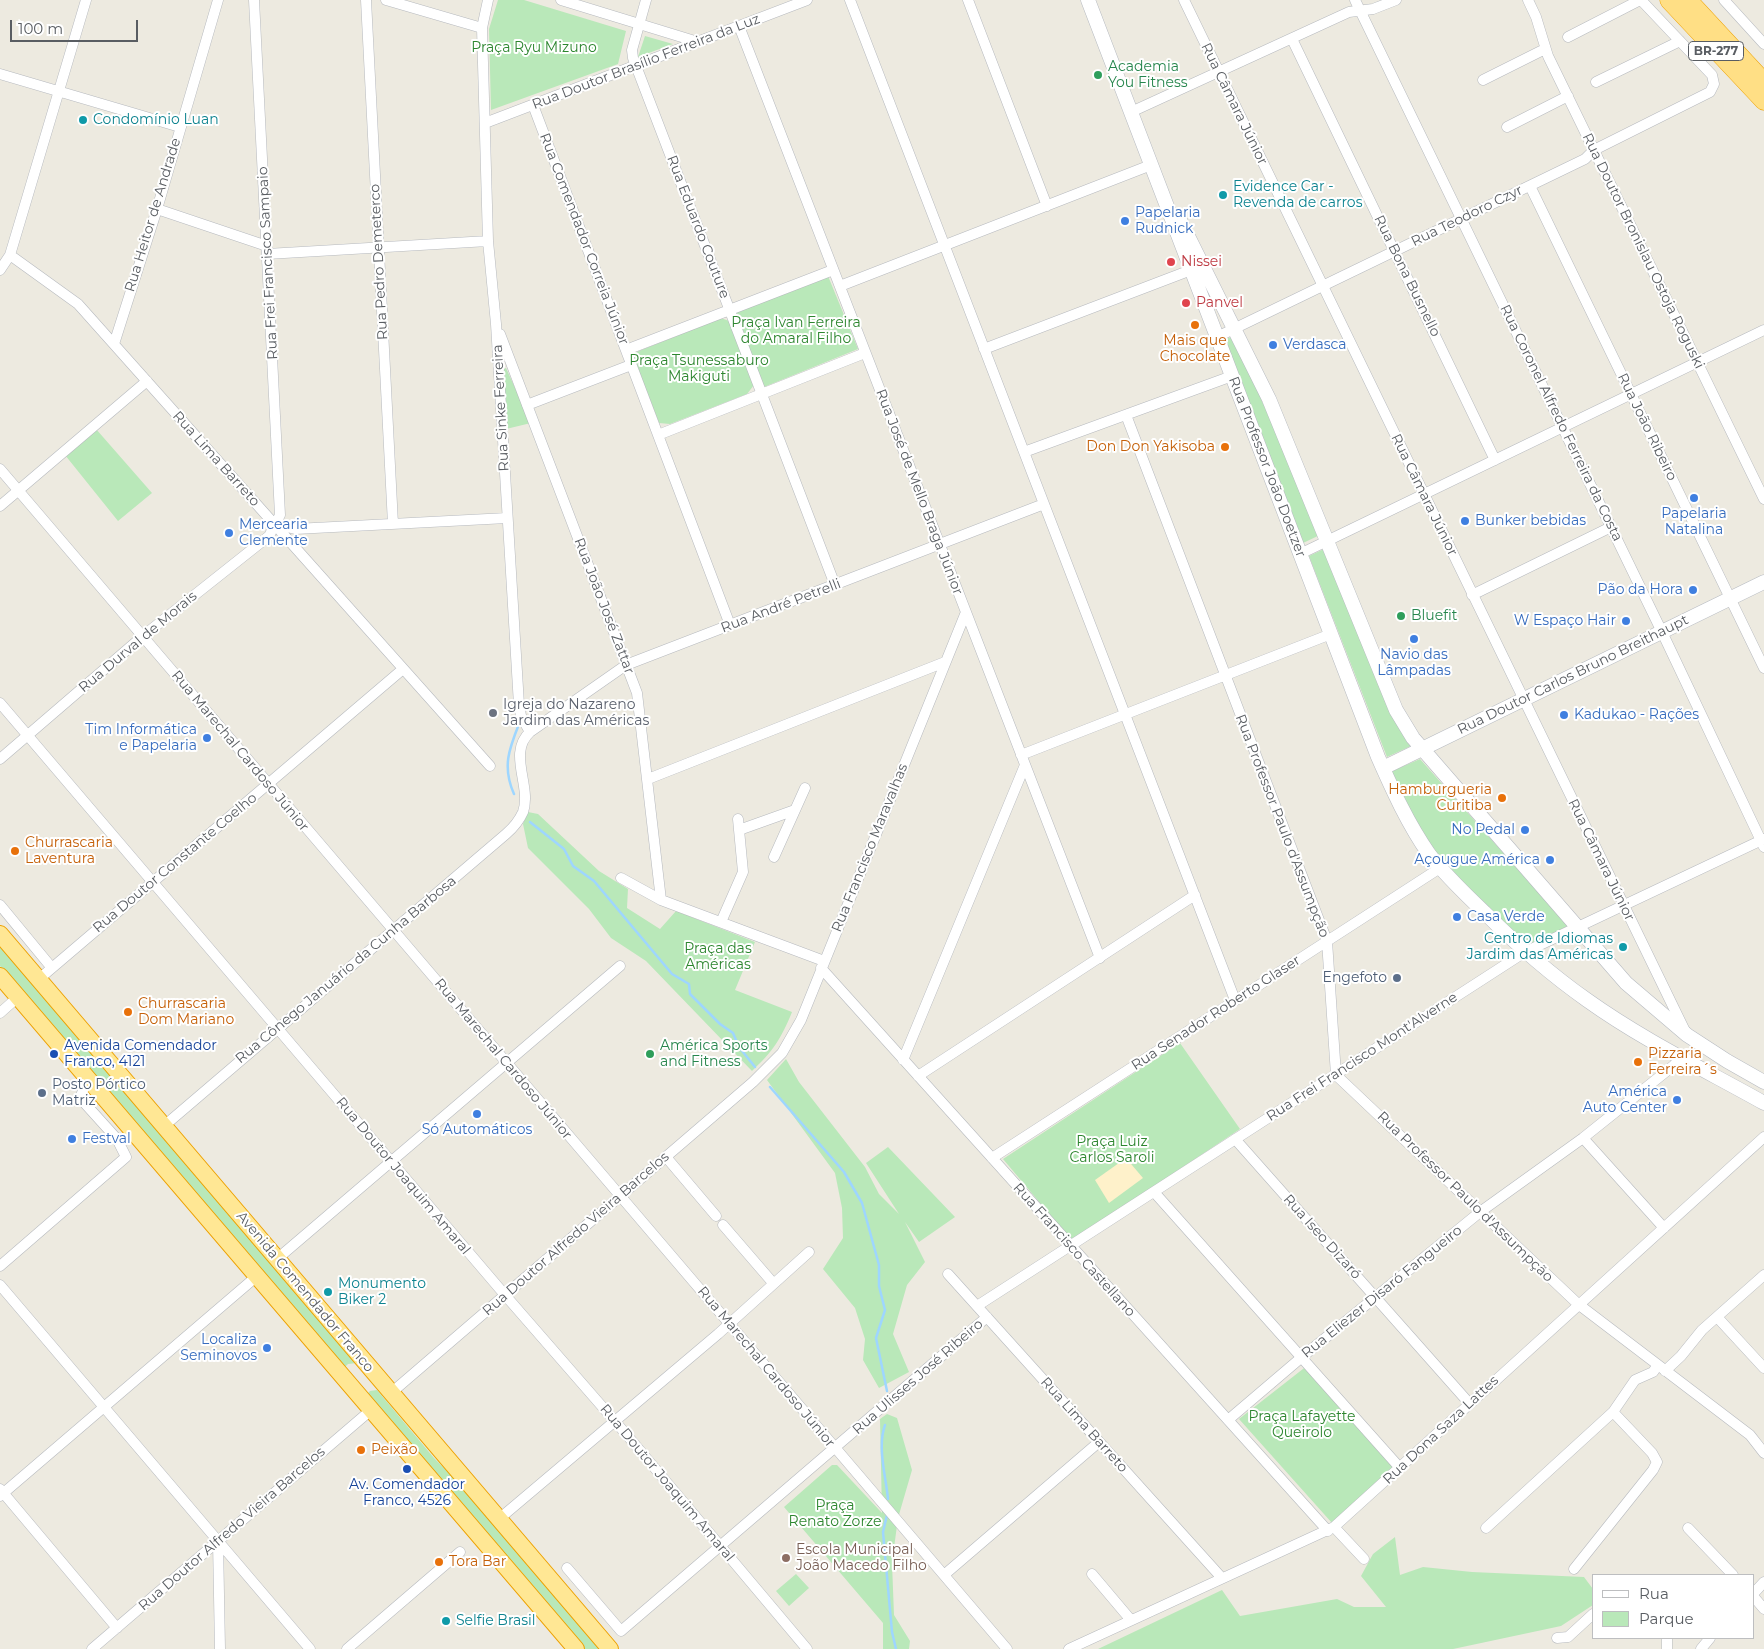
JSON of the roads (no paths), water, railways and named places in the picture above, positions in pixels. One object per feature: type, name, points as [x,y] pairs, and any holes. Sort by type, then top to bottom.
[{"type":"highway","name":"BR-277","points":[[1669,0],[1764,101]]},
{"type":"highway","name":"BR-277","points":[[1688,0],[1764,82]]},
{"type":"highway","name":"Avenida Comendador Franco","points":[[0,934],[610,1649]]},
{"type":"highway","name":"Avenida Comendador Franco","points":[[0,976],[576,1649]]},
{"type":"highway","points":[[352,1388],[351,1377],[354,1372],[360,1369],[373,1371]]},
{"type":"main road","name":"Rua Professor João Doetzer","points":[[1088,0],[1383,768],[1407,819],[1440,868],[1525,952],[1589,1002],[1683,1058],[1764,1103]]},
{"type":"main road","name":"Rua Professor João Doetzer","points":[[1151,165],[1235,328],[1269,400],[1396,710],[1421,749],[1612,969],[1647,1003],[1687,1035],[1764,1082]]},
{"type":"main road","name":"Rua Doutor Carlos Bruno Breithaupt","points":[[1383,768],[1764,582]]},
{"type":"street","points":[[0,270],[10,255],[86,0]]},
{"type":"street","name":"Rua Heitor de Andrade","points":[[114,344],[157,209],[218,0]]},
{"type":"street","name":"Rua Frei Francisco Sampaio","points":[[254,0],[281,510],[274,524]]},
{"type":"street","name":"Rua Pedro Demeterco","points":[[366,0],[393,524]]},
{"type":"street","points":[[386,0],[482,28]]},
{"type":"street","name":"Rua Sinke Ferreira","points":[[488,0],[482,28],[488,241],[496,324],[518,704],[521,716],[530,732]]},
{"type":"street","points":[[561,0],[698,42]]},
{"type":"street","name":"Rua Eduardo Couture","points":[[646,0],[631,53],[635,66],[835,585]]},
{"type":"street","name":"Rua Doutor Brasílio Ferreira da Luz","points":[[485,123],[807,0]]},
{"type":"street","points":[[850,0],[1235,1000]]},
{"type":"street","points":[[968,0],[1047,206]]},
{"type":"street","name":"Rua Câmara Júnior","points":[[1184,0],[1687,1035]]},
{"type":"street","name":"Rua Coronel Alfredo Ferreira da Costa","points":[[1355,0],[1763,842]]},
{"type":"street","points":[[1130,112],[1349,12],[1361,12],[1396,0]]},
{"type":"street","name":"Rua Doutor Bronislau Ostoja Roguski","points":[[1528,0],[1539,24],[1545,49],[1764,499]]},
{"type":"street","points":[[1568,37],[1641,0],[1680,41],[1596,82]]},
{"type":"street","points":[[1724,0],[1764,44]]},
{"type":"street","name":"Rua José de Mello Braga Júnior","points":[[739,26],[1100,958]]},
{"type":"street","name":"Rua Bona Busnello","points":[[1292,39],[1495,460]]},
{"type":"street","name":"Rua Teodoro Czyr","points":[[1217,337],[1585,159],[1594,150],[1706,96],[1713,89],[1712,75],[1680,41]]},
{"type":"street","points":[[1483,80],[1545,49]]},
{"type":"street","points":[[0,74],[180,127]]},
{"type":"street","points":[[1507,128],[1568,96]]},
{"type":"street","name":"Rua Comendador Correia Júnior","points":[[533,105],[730,625]]},
{"type":"street","points":[[840,286],[1151,165]]},
{"type":"street","name":"Rua João Ribeiro","points":[[1530,186],[1764,668]]},
{"type":"street","points":[[157,209],[267,250],[379,248],[488,241]]},
{"type":"street","name":"Rua Lima Barreto","points":[[10,255],[78,304],[490,766]]},
{"type":"street","points":[[626,350],[833,270]]},
{"type":"street","points":[[984,349],[1191,270]]},
{"type":"street","name":"Rua João José Zattar","points":[[496,324],[640,705],[661,900]]},
{"type":"street","points":[[1300,554],[1764,330]]},
{"type":"street","points":[[658,436],[866,353]]},
{"type":"street","points":[[527,405],[632,365]]},
{"type":"street","points":[[1024,452],[1232,376]]},
{"type":"street","points":[[0,506],[147,381]]},
{"type":"street","name":"Rua Professor Paulo d'Assumpção","points":[[1126,415],[1327,941],[1336,1074],[1578,1304],[1750,1435],[1764,1453]]},
{"type":"street","name":"Rua Marechal Cardoso Júnior","points":[[0,469],[1007,1649]]},
{"type":"street","name":"Rua André Petrelli","points":[[530,732],[626,665],[1044,504]]},
{"type":"street","points":[[274,524],[295,529],[507,518]]},
{"type":"street","name":"Rua Durval de Morais","points":[[0,759],[143,636],[269,536],[274,524]]},
{"type":"street","points":[[1472,595],[1611,527]]},
{"type":"street","name":"Rua Francisco Maravalhas","points":[[761,1075],[782,1053],[795,1032],[966,612]]},
{"type":"street","points":[[1021,754],[1331,634]]},
{"type":"street","points":[[648,779],[945,662]]},
{"type":"street","name":"Rua Doutor Constante Coelho","points":[[39,980],[403,668]]},
{"type":"street","name":"Rua Doutor Joaquim Amaral","points":[[0,703],[391,1162],[615,1421],[807,1649]]},
{"type":"street","name":"Rua Cônego Januário da Cunha Barbosa","points":[[164,1126],[506,834],[524,810],[520,753],[523,741],[530,732]]},
{"type":"street","points":[[904,1060],[1025,765]]},
{"type":"street","points":[[774,857],[805,788]]},
{"type":"street","points":[[739,830],[795,810]]},
{"type":"street","points":[[720,922],[742,875],[738,819]]},
{"type":"street","name":"Rua Frei Francisco Mont'Alverne","points":[[977,1306],[1525,952],[1763,842]]},
{"type":"street","name":"Rua Senador Roberto Glaser","points":[[992,1158],[1440,868]]},
{"type":"street","name":"Rua Francisco Castellano","points":[[621,878],[661,900],[822,964],[918,1076],[1228,1420],[1331,1529],[1364,1559]]},
{"type":"street","points":[[918,1076],[1195,895]]},
{"type":"street","points":[[0,905],[52,968]]},
{"type":"street","points":[[277,1259],[620,966]]},
{"type":"street","points":[[1647,1003],[1657,1000],[1664,990]]},
{"type":"street","points":[[0,1012],[18,997]]},
{"type":"street","name":"Rua Eliezer Disaró Fangueiro","points":[[1228,1420],[1480,1212],[1583,1138],[1683,1058]]},
{"type":"street","name":"Rua Doutor Alfredo Vieira Barcelos","points":[[391,1393],[761,1075]]},
{"type":"street","points":[[0,1266],[126,1157],[117,1139],[80,1098],[88,1078]]},
{"type":"street","name":"Rua Dona Saza Lattes","points":[[1069,1649],[1221,1577],[1331,1529],[1400,1468],[1469,1402],[1764,1137]]},
{"type":"street","points":[[1583,1138],[1664,1228]]},
{"type":"street","name":"Rua Iseo Dizaró","points":[[1236,1139],[1469,1402]]},
{"type":"street","points":[[666,1157],[716,1216]]},
{"type":"street","points":[[1154,1192],[1400,1468]]},
{"type":"street","points":[[724,1224],[773,1283]]},
{"type":"street","points":[[499,1518],[730,1324],[809,1252]]},
{"type":"street","name":"Rua Lima Barreto","points":[[948,1274],[1221,1577]]},
{"type":"street","points":[[1486,1528],[1613,1412],[1635,1380],[1662,1368],[1681,1356],[1698,1333],[1764,1275]]},
{"type":"street","points":[[116,1628],[1,1493],[257,1276]]},
{"type":"street","points":[[0,1285],[310,1649]]},
{"type":"street","name":"Rua Ulisses José Ribeiro","points":[[567,1568],[621,1631],[987,1317]]},
{"type":"street","points":[[1717,1317],[1764,1368]]},
{"type":"street","name":"Rua Doutor Alfredo Vieira Barcelos","points":[[92,1649],[371,1410]]},
{"type":"street","points":[[1574,1569],[1653,1470],[1657,1462],[1652,1453],[1613,1412]]},
{"type":"street","points":[[944,1575],[1099,1442]]},
{"type":"street","points":[[1688,1528],[1732,1574]]},
{"type":"street","points":[[218,1541],[220,1649]]},
{"type":"street","points":[[347,1649],[460,1552]]},
{"type":"street","points":[[1092,1574],[1130,1619]]},
{"type":"street","points":[[1754,1594],[1764,1582]]},
{"type":"street","points":[[1754,1596],[1764,1609]]},
{"type":"street","points":[[1557,1638],[1568,1637],[1592,1615]]},
{"type":"street","points":[[1701,1649],[1709,1639]]},
{"type":"waterway","points":[[514,794],[508,775],[508,758],[519,724]]},
{"type":"waterway","points":[[530,822],[564,849],[573,866],[594,881],[672,974],[689,984],[690,994],[720,1024],[733,1033],[739,1047],[755,1067]]},
{"type":"waterway","points":[[770,1087],[844,1172],[862,1203],[879,1265],[879,1286],[885,1310],[876,1338],[887,1391]]},
{"type":"waterway","points":[[885,1425],[882,1452],[888,1499]]},
{"type":"waterway","points":[[887,1515],[883,1532],[892,1632],[896,1649]]},
{"type":"place","name":"Academia You Fitness","points":[[1098,75]]},
{"type":"place","name":"Condomínio Luan","points":[[83,120]]},
{"type":"place","name":"Evidence Car - Revenda de carros","points":[[1223,195]]},
{"type":"place","name":"Papelaria Rudnick","points":[[1125,221]]},
{"type":"place","name":"Nissei","points":[[1171,262]]},
{"type":"place","name":"Panvel","points":[[1186,303]]},
{"type":"place","name":"Mais que Chocolate","points":[[1195,325]]},
{"type":"place","name":"Verdasca","points":[[1273,345]]},
{"type":"place","name":"Don Don Yakisoba","points":[[1225,447]]},
{"type":"place","name":"Papelaria Natalina","points":[[1694,498]]},
{"type":"place","name":"Bunker bebidas","points":[[1465,521]]},
{"type":"place","name":"Mercearia Clemente","points":[[229,533]]},
{"type":"place","name":"Pão da Hora","points":[[1693,590]]},
{"type":"place","name":"Bluefit","points":[[1401,616]]},
{"type":"place","name":"W Espaço Hair","points":[[1626,621]]},
{"type":"place","name":"Navio das Lâmpadas","points":[[1414,639]]},
{"type":"place","name":"Igreja do Nazareno Jardim das Américas","points":[[493,713]]},
{"type":"place","name":"Kadukao - Rações","points":[[1564,715]]},
{"type":"place","name":"Tim Informática e Papelaria","points":[[207,738]]},
{"type":"place","name":"Hamburgueria Curitiba","points":[[1502,798]]},
{"type":"place","name":"No Pedal","points":[[1525,830]]},
{"type":"place","name":"Churrascaria Laventura","points":[[15,851]]},
{"type":"place","name":"Açougue América","points":[[1550,860]]},
{"type":"place","name":"Casa Verde","points":[[1457,917]]},
{"type":"place","name":"Centro de Idiomas Jardim das Américas","points":[[1623,947]]},
{"type":"place","name":"Engefoto","points":[[1397,978]]},
{"type":"place","name":"Churrascaria Dom Mariano","points":[[128,1012]]},
{"type":"place","name":"Avenida Comendador Franco, 4121","points":[[54,1054]]},
{"type":"place","name":"América Sports and Fitness","points":[[650,1054]]},
{"type":"place","name":"Pizzaria Ferreira´s","points":[[1638,1062]]},
{"type":"place","name":"Posto Pórtico Matriz","points":[[42,1093]]},
{"type":"place","name":"América Auto Center","points":[[1677,1100]]},
{"type":"place","name":"Só Automáticos","points":[[477,1114]]},
{"type":"place","name":"Festval","points":[[72,1139]]},
{"type":"place","name":"Monumento Biker 2","points":[[328,1292]]},
{"type":"place","name":"Localiza Seminovos","points":[[267,1348]]},
{"type":"place","name":"Peixão","points":[[361,1450]]},
{"type":"place","name":"Av. Comendador Franco, 4526","points":[[407,1469]]},
{"type":"place","name":"Escola Municipal João Macedo Filho","points":[[786,1558]]},
{"type":"place","name":"Tora Bar","points":[[439,1562]]},
{"type":"place","name":"Selfie Brasil","points":[[446,1621]]},
{"type":"park label","name":"Praça Ryu Mizuno","points":[[534,48]]},
{"type":"park label","name":"Praça Ivan Ferreira do Amaral Filho","points":[[796,332]]},
{"type":"park label","name":"Praça Tsunessaburo Makiguti","points":[[699,370]]},
{"type":"park label","name":"Praça das Américas","points":[[718,958]]},
{"type":"park label","name":"Praça Luiz Carlos Saroli","points":[[1112,1150]]},
{"type":"park label","name":"Praça Lafayette Queirolo","points":[[1302,1425]]},
{"type":"park label","name":"Praça Renato Zorze","points":[[835,1514]]}]
